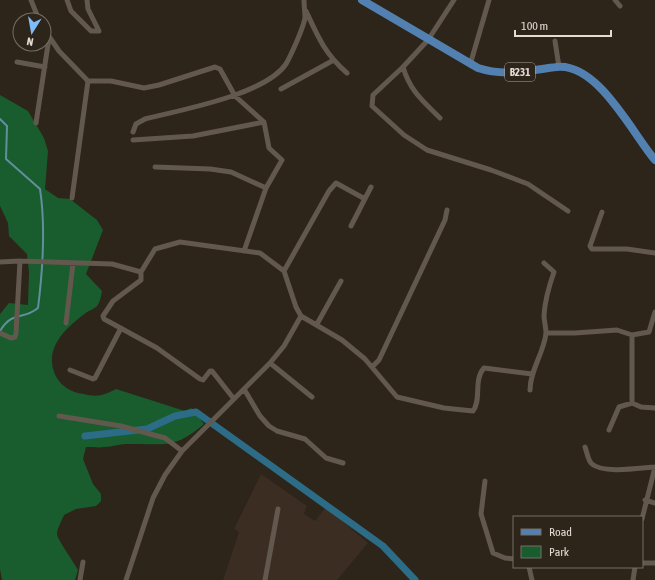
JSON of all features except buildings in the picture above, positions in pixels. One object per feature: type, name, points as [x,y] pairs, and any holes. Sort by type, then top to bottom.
[{"type":"main road","name":"B231","points":[[362,0],[470,65],[487,71],[511,73],[559,67],[582,74],[604,89],[655,160]]},
{"type":"street","points":[[31,0],[36,12]]},
{"type":"street","points":[[67,0],[71,11],[91,31],[99,31],[88,9],[87,0]]},
{"type":"street","points":[[133,132],[136,124],[145,119],[235,96],[270,78],[285,65],[304,20],[304,0]]},
{"type":"street","points":[[454,0],[428,40],[403,67],[373,95],[372,106],[404,135],[427,150],[491,170],[528,184],[568,211]]},
{"type":"street","points":[[470,65],[488,0]]},
{"type":"street","points":[[615,0],[620,6]]},
{"type":"street","points":[[304,8],[332,61],[347,73]]},
{"type":"street","points":[[52,41],[88,81],[111,81],[144,88],[159,86],[215,67],[220,69],[235,96],[264,122],[269,148],[282,160],[266,188],[244,251]]},
{"type":"street","points":[[555,41],[559,67]]},
{"type":"street","points":[[36,123],[47,52]]},
{"type":"street","points":[[282,89],[332,61]]},
{"type":"street","points":[[17,62],[45,67]]},
{"type":"street","points":[[403,67],[408,82],[416,94],[440,118]]},
{"type":"street","points":[[72,198],[88,81]]},
{"type":"street","points":[[133,140],[193,136],[264,122]]},
{"type":"street","points":[[155,167],[210,169],[231,172],[266,188]]},
{"type":"street","points":[[284,271],[329,191],[336,183],[365,199]]},
{"type":"street","points":[[351,226],[371,187]]},
{"type":"street","points":[[373,366],[379,360],[408,300],[445,220],[447,210]]},
{"type":"street","points":[[602,212],[591,240],[590,246],[592,249],[627,250],[655,253]]},
{"type":"street","points":[[234,399],[212,371],[210,371],[203,380],[200,379],[158,348],[109,323],[103,316],[113,301],[138,284],[141,280],[141,272],[155,249],[180,242],[260,253],[284,271],[296,308],[301,316],[342,340],[373,366],[397,397],[466,411],[473,411],[477,406],[477,387],[480,372],[484,368],[532,374]]},
{"type":"street","points":[[0,262],[20,260],[38,262],[112,264],[141,272]]},
{"type":"street","points":[[0,334],[11,338],[15,337],[20,260]]},
{"type":"street","points":[[66,323],[73,263]]},
{"type":"street","points":[[530,390],[532,374],[543,347],[546,333],[544,316],[546,295],[554,272],[544,263]]},
{"type":"street","points":[[317,324],[341,281]]},
{"type":"street","points":[[546,333],[617,330],[632,335],[649,332],[655,312]]},
{"type":"street","points":[[126,580],[153,498],[165,475],[182,451],[270,363],[284,346],[301,316]]},
{"type":"street","points":[[70,370],[93,379],[95,378],[121,328]]},
{"type":"street","points":[[632,335],[632,403]]},
{"type":"street","points":[[270,363],[312,397]]},
{"type":"street","points":[[244,389],[260,416],[269,426],[277,431],[304,439],[326,458],[343,463]]},
{"type":"street","points":[[609,430],[619,407],[632,403],[641,407],[655,408]]},
{"type":"street","points":[[59,416],[121,426],[165,438],[182,451]]},
{"type":"street","points":[[585,447],[591,464],[599,468],[608,470],[655,467],[645,500],[642,516]]},
{"type":"street","points":[[485,481],[482,514],[493,553],[505,558],[513,558]]},
{"type":"street","points":[[645,500],[655,503]]},
{"type":"street","points":[[265,580],[278,508]]},
{"type":"street","points":[[80,580],[83,562]]},
{"type":"street","points":[[643,563],[655,563]]},
{"type":"street","points":[[529,568],[532,580]]},
{"type":"street","points":[[633,580],[635,568]]},
{"type":"shaded area","points":[[261,474],[307,506],[304,514],[315,521],[326,507],[368,543],[337,580],[223,580],[239,532],[234,529]]},
{"type":"green space","points":[[0,95],[28,111],[44,138],[48,151],[45,189],[58,198],[70,199],[97,220],[103,230],[86,274],[102,291],[99,303],[95,308],[87,312],[72,324],[65,331],[55,346],[52,363],[58,380],[70,390],[78,393],[98,396],[116,389],[185,411],[191,408],[204,424],[184,438],[167,444],[121,444],[110,447],[86,447],[83,459],[93,484],[101,494],[101,501],[96,506],[76,509],[64,515],[57,533],[62,545],[78,570],[75,580],[2,580],[0,569],[0,314],[9,303],[28,305],[29,272],[27,254],[9,236],[8,223],[0,206]]},
{"type":"waterway","points":[[0,119],[7,126],[6,159],[40,189],[43,218],[42,263],[38,308],[32,312],[9,320],[0,331]]},
{"type":"waterway","points":[[85,436],[147,429],[175,416],[196,412],[383,546],[415,580]]}]
